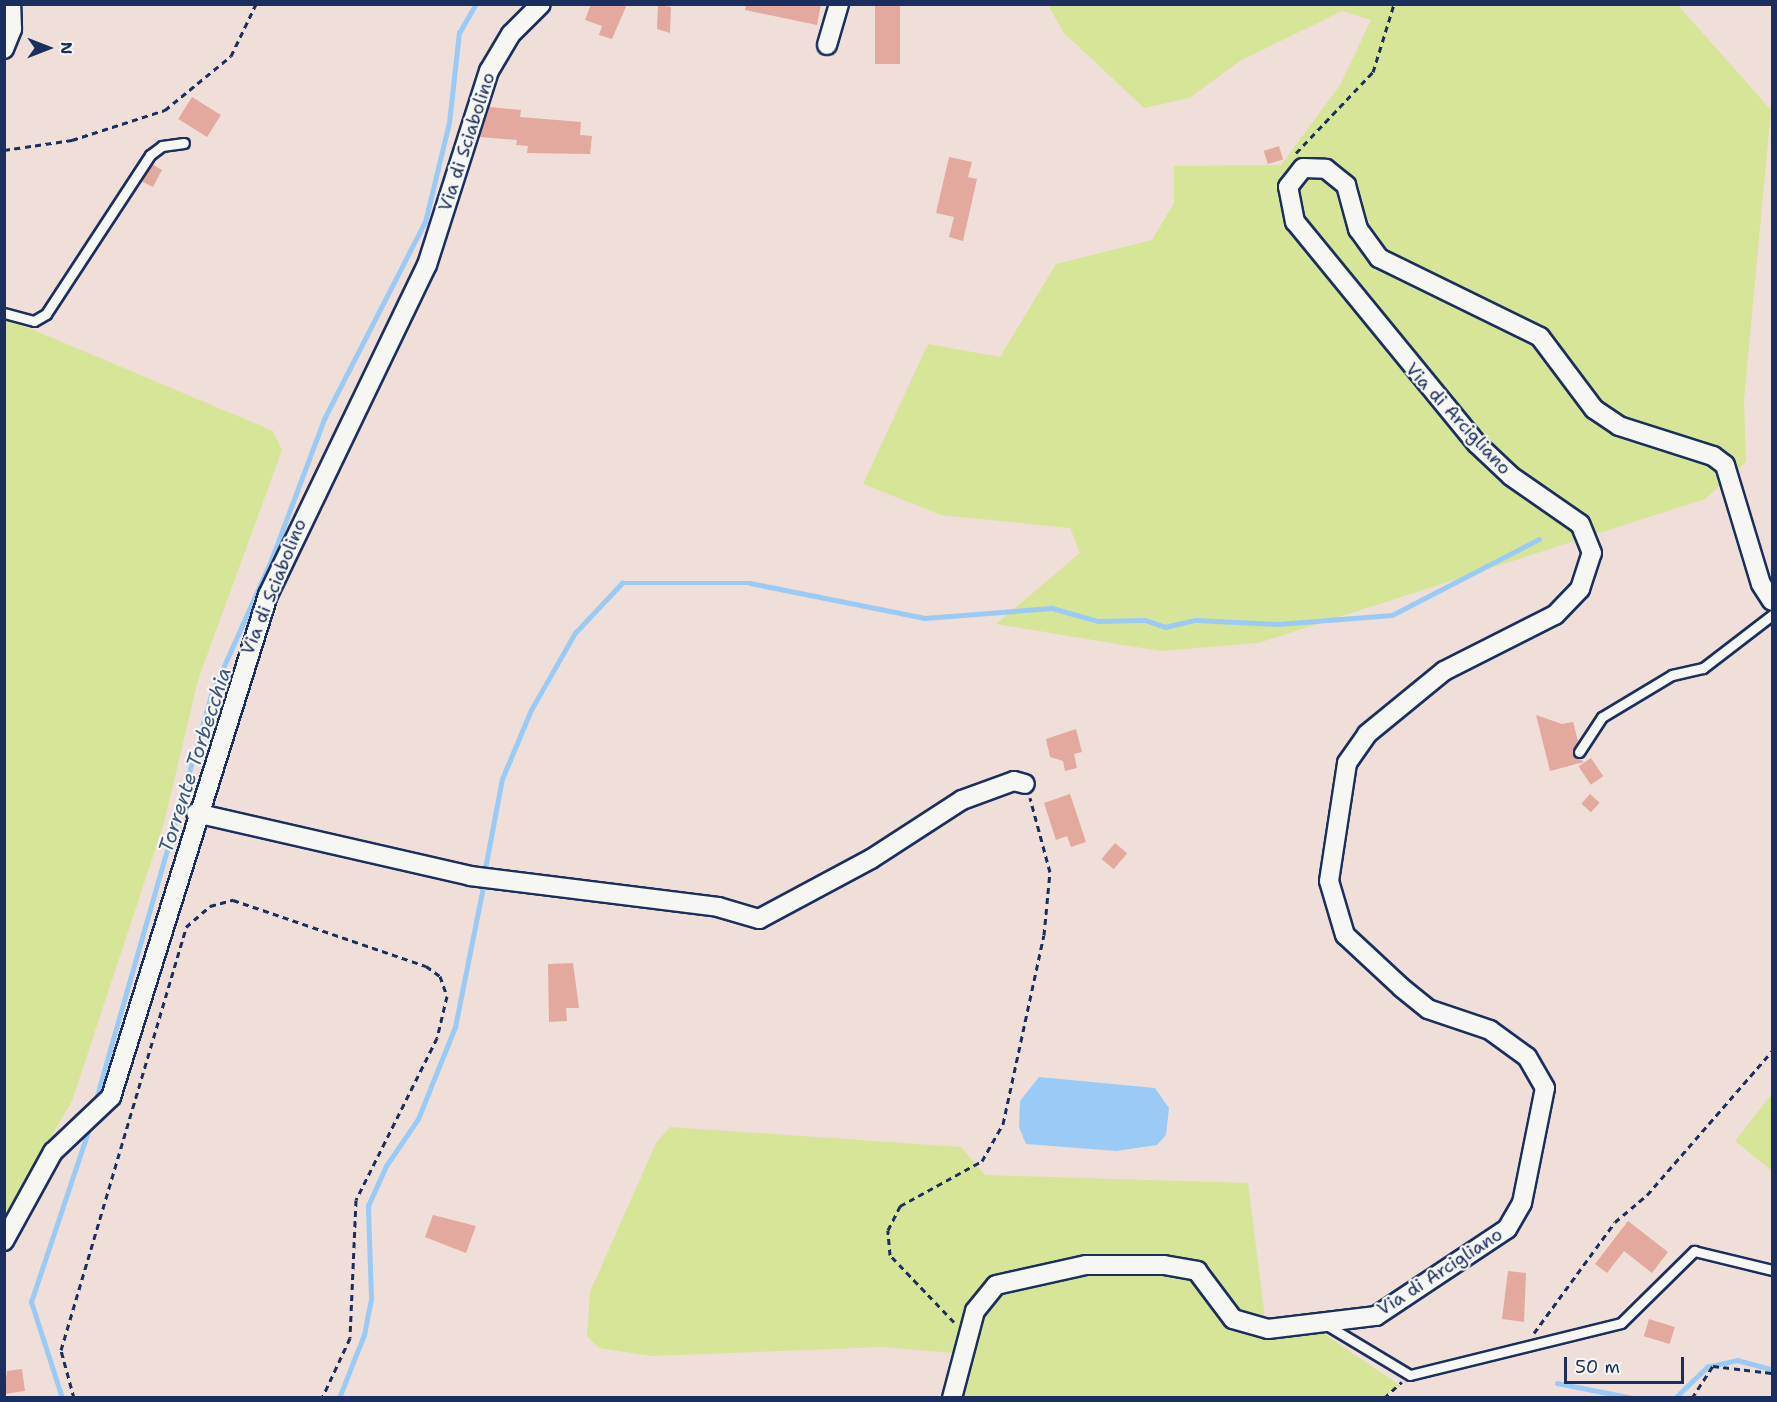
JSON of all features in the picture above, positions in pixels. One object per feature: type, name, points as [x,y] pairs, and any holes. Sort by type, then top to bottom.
[{"type":"street","points":[[4,49],[12,29],[11,4]]},
{"type":"street","name":"Via di Sciabolino","points":[[4,1240],[46,1162],[71,1134],[99,1113],[115,1087],[196,813],[280,565],[427,266],[489,71],[511,34],[541,4]]},
{"type":"street","points":[[827,45],[839,4]]},
{"type":"street","points":[[1298,174],[1303,168],[1326,169],[1346,185],[1358,229],[1379,258],[1540,337],[1594,409],[1619,426],[1713,456],[1725,465],[1761,584],[1773,601]]},
{"type":"street","name":"Via di Arcigliano","points":[[952,1398],[975,1311],[996,1285],[1086,1265],[1164,1265],[1197,1271],[1233,1318],[1268,1329],[1376,1316],[1507,1229],[1522,1203],[1545,1088],[1527,1057],[1490,1030],[1428,1009],[1345,935],[1329,881],[1347,763],[1367,734],[1444,671],[1555,615],[1580,589],[1592,553],[1581,524],[1511,476],[1477,444],[1295,222],[1288,187],[1298,174]]},
{"type":"street","points":[[196,813],[470,876],[718,907],[759,919],[871,859],[962,800],[1014,780],[1025,784]]},
{"type":"lane","points":[[4,313],[34,321],[46,314],[150,155],[162,146],[184,143]]},
{"type":"lane","points":[[1579,752],[1602,717],[1672,675],[1702,668],[1773,615]]},
{"type":"lane","points":[[1323,1322],[1410,1375],[1621,1323],[1694,1251],[1773,1270]]},
{"type":"path","points":[[4,150],[72,140],[165,110],[231,56],[256,4]]},
{"type":"path","points":[[1298,174],[1295,152],[1373,72],[1394,4]]},
{"type":"path","points":[[969,1335],[890,1255],[888,1230],[900,1206],[982,1161],[1003,1124],[1044,935],[1050,872],[1025,784]]},
{"type":"path","points":[[75,1398],[61,1350],[186,927],[210,906],[232,900],[426,966],[440,976],[447,996],[437,1038],[356,1200],[350,1338],[322,1398]]},
{"type":"path","points":[[1522,1347],[1615,1221],[1647,1196],[1773,1051]]},
{"type":"path","points":[[1692,1398],[1713,1366],[1773,1373]]},
{"type":"path","points":[[1384,1398],[1410,1375]]},
{"type":"green space","points":[[1048,5],[1678,5],[1771,110],[1744,400],[1746,462],[1705,499],[1258,643],[1160,651],[996,624],[1080,553],[1070,528],[941,515],[863,484],[928,344],[1000,357],[1056,264],[1152,240],[1174,203],[1174,166],[1281,165],[1340,85],[1371,20],[1342,11],[1240,61],[1189,98],[1144,108],[1063,32]]},
{"type":"green space","points":[[5,318],[273,431],[282,450],[198,680],[164,823],[72,1101],[5,1216]]},
{"type":"green space","points":[[1770,1096],[1772,1098],[1772,1171],[1735,1141]]},
{"type":"green space","points":[[670,1127],[961,1147],[985,1175],[1248,1183],[1267,1335],[1317,1329],[1401,1386],[1381,1398],[963,1397],[975,1355],[884,1347],[651,1356],[599,1348],[587,1336],[590,1292],[656,1143]]},
{"type":"water","points":[[1039,1077],[1155,1088],[1169,1108],[1166,1135],[1157,1145],[1116,1151],[1026,1144],[1019,1127],[1020,1101]]},
{"type":"building","points":[[591,4],[627,4],[612,39],[599,35],[602,26],[585,20]]},
{"type":"building","points":[[746,4],[821,4],[817,25],[745,10]]},
{"type":"building","points":[[875,4],[900,4],[900,64],[875,64]]},
{"type":"building","points":[[658,5],[671,7],[670,33],[657,29]]},
{"type":"building","points":[[192,97],[221,115],[207,137],[178,119]]},
{"type":"building","points":[[489,107],[521,110],[520,117],[581,122],[580,135],[592,136],[590,154],[527,153],[528,146],[516,145],[517,140],[480,137]]},
{"type":"building","points":[[1279,146],[1283,159],[1268,164],[1264,151]]},
{"type":"building","points":[[949,157],[972,162],[968,177],[977,179],[963,241],[949,237],[954,217],[936,213]]},
{"type":"building","points":[[152,164],[162,170],[153,187],[141,181]]},
{"type":"building","points":[[1536,715],[1562,724],[1573,722],[1578,741],[1573,754],[1584,762],[1550,771]]},
{"type":"building","points":[[1076,729],[1082,752],[1074,754],[1077,768],[1065,771],[1063,761],[1050,757],[1046,739]]},
{"type":"building","points":[[1591,758],[1603,776],[1591,785],[1579,766]]},
{"type":"building","points":[[1070,794],[1086,842],[1071,847],[1067,836],[1056,840],[1044,803]]},
{"type":"building","points":[[1590,794],[1600,803],[1591,812],[1581,804]]},
{"type":"building","points":[[1115,843],[1127,853],[1114,869],[1102,859]]},
{"type":"building","points":[[573,963],[579,1008],[566,1008],[567,1021],[549,1022],[548,964]]},
{"type":"building","points":[[433,1215],[476,1226],[466,1253],[425,1237]]},
{"type":"building","points":[[1628,1221],[1668,1252],[1652,1273],[1624,1251],[1607,1273],[1595,1264]]},
{"type":"building","points":[[1508,1271],[1526,1273],[1524,1322],[1502,1319]]},
{"type":"building","points":[[1649,1319],[1675,1327],[1670,1344],[1644,1336]]},
{"type":"building","points":[[22,1369],[25,1391],[4,1394],[7,1371]]},
{"type":"waterway","name":"Torrente Torbecchia","points":[[94,1106],[212,693],[270,563],[324,419],[425,222],[449,123],[459,33],[476,4]]},
{"type":"waterway","points":[[484,874],[502,779],[531,710],[575,633],[622,583],[750,583],[925,618],[1052,608],[1098,621],[1145,620],[1165,627],[1196,620],[1278,624],[1392,615],[1539,539]]},
{"type":"waterway","points":[[339,1398],[364,1335],[371,1298],[368,1206],[386,1166],[418,1119],[455,1027],[484,882]]},
{"type":"waterway","name":"Torrente Torbecchia","points":[[62,1398],[31,1302],[90,1126]]},
{"type":"waterway","points":[[1675,1398],[1707,1367],[1737,1360],[1771,1369]]},
{"type":"waterway","points":[[1557,1383],[1633,1398]]}]
